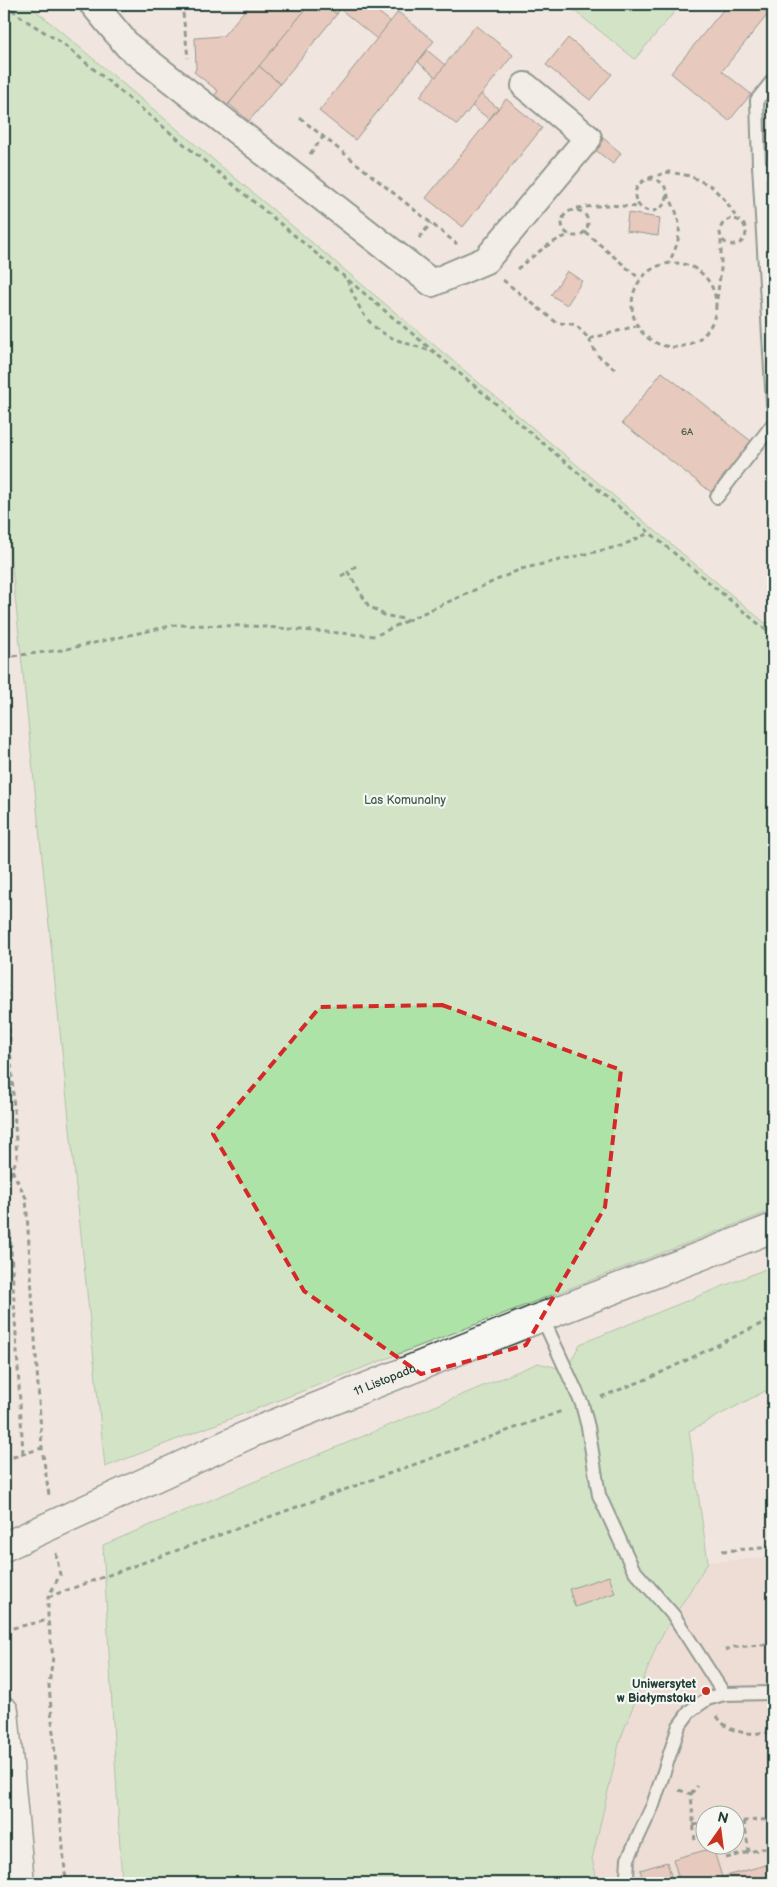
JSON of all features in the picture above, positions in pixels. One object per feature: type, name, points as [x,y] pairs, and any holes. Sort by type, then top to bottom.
[{"type":"street","points":[[93,4],[128,46],[432,283],[486,260],[588,138],[525,86]]},
{"type":"street","name":"11 Listopada","points":[[4,1547],[254,1432],[542,1317],[773,1228]]},
{"type":"street","points":[[4,1711],[20,1883]]},
{"type":"lane","points":[[773,80],[757,100],[773,404]]},
{"type":"lane","points":[[759,165],[773,178]]},
{"type":"lane","points":[[764,252],[773,240]]},
{"type":"lane","points":[[717,497],[773,424]]},
{"type":"lane","points":[[542,1317],[582,1404],[588,1427],[599,1495],[633,1569],[674,1616],[724,1694]]},
{"type":"lane","points":[[630,1883],[627,1874],[628,1859],[653,1805],[679,1726],[690,1711],[707,1699],[724,1694],[773,1693]]},
{"type":"path","points":[[5,4],[62,43],[773,636]]},
{"type":"path","points":[[176,83],[189,70],[182,4]]},
{"type":"path","points":[[667,193],[664,205],[658,210],[646,211],[636,202],[635,190],[643,180],[669,172],[690,176],[711,186],[726,201],[746,231],[742,240],[733,245],[728,244],[720,237]]},
{"type":"path","points":[[649,178],[661,182],[675,206],[680,223],[680,237],[677,248],[669,262]]},
{"type":"path","points":[[570,235],[561,223],[565,213],[574,209],[607,205],[640,207]]},
{"type":"path","points":[[574,209],[584,212],[587,217],[588,222],[585,232]]},
{"type":"path","points":[[717,300],[712,284],[701,272],[686,264],[669,262],[653,267],[640,278],[633,293],[631,310],[636,326],[647,338],[662,347],[679,348],[695,343],[708,332],[716,317],[722,269],[720,227],[722,223],[732,218],[737,219]]},
{"type":"path","points":[[585,232],[640,278]]},
{"type":"path","points":[[503,280],[549,243],[570,235],[575,236],[585,232]]},
{"type":"path","points":[[347,279],[364,316],[380,331],[434,353]]},
{"type":"path","points":[[589,339],[597,355],[616,370]]},
{"type":"path","points":[[4,657],[62,650],[176,625],[254,626],[376,636],[521,569],[621,546],[649,533]]},
{"type":"path","points":[[341,576],[356,566]]},
{"type":"path","points":[[348,572],[368,605],[384,615],[408,620]]},
{"type":"path","points":[[4,947],[17,1158],[7,1183],[23,1453]]},
{"type":"path","points":[[12,1170],[26,1198],[42,1448],[60,1575],[48,1597],[48,1620],[53,1657],[49,1685],[66,1883]]},
{"type":"path","points":[[48,1597],[582,1404],[652,1377],[773,1318]]},
{"type":"path","points":[[4,1460],[42,1448]]},
{"type":"path","points":[[722,1551],[773,1547]]},
{"type":"path","points":[[4,1630],[48,1620]]},
{"type":"path","points":[[725,1650],[734,1647],[773,1644]]},
{"type":"path","points":[[707,1699],[720,1720],[736,1730],[749,1734],[773,1732]]},
{"type":"path","points":[[660,1784],[691,1794]]},
{"type":"path","points":[[694,1834],[691,1794],[697,1786]]},
{"type":"path","points":[[749,1852],[744,1821],[773,1819]]},
{"type":"path","points":[[726,1858],[773,1846]]},
{"type":"highlighted area","points":[[442,1005],[621,1070],[605,1207],[526,1345],[421,1374],[304,1291],[213,1134],[320,1007]]},
{"type":"shaded area","name":"Uniwersytet w Białymstoku","points":[[773,1557],[773,1883],[598,1883],[592,1859],[620,1740],[658,1642],[708,1562]]},
{"type":"green space","name":"Las Komunalny","points":[[4,4],[28,4],[765,623],[773,621],[773,1210],[105,1467],[4,490]]},
{"type":"green space","points":[[566,4],[681,4],[635,59]]},
{"type":"green space","points":[[773,1266],[773,1387],[689,1431],[708,1562],[658,1642],[620,1740],[592,1859],[598,1883],[122,1883],[103,1545],[538,1363],[566,1370],[580,1344]]},
{"type":"building","points":[[250,4],[310,4],[227,106],[214,96],[218,91],[194,72],[196,69],[195,38],[223,36]]},
{"type":"building","points":[[310,4],[324,4],[337,14],[280,84],[259,66]]},
{"type":"building","points":[[324,4],[368,4],[391,22],[377,39],[340,9],[337,14]]},
{"type":"building","points":[[728,4],[773,4],[773,8],[722,71],[751,94],[729,121],[671,73]]},
{"type":"building","points":[[398,12],[434,41],[355,140],[319,111]]},
{"type":"building","points":[[476,25],[513,55],[457,125],[420,96]]},
{"type":"building","points":[[568,38],[612,74],[590,100],[546,65]]},
{"type":"building","points":[[427,50],[445,65],[436,77],[418,62]]},
{"type":"building","points":[[259,66],[280,84],[249,121],[229,104]]},
{"type":"building","points":[[481,94],[498,108],[489,119],[472,106]]},
{"type":"building","points":[[506,99],[542,128],[463,227],[426,198]]},
{"type":"building","points":[[602,137],[621,153],[613,164],[593,148]]},
{"type":"building","points":[[628,213],[660,218],[658,236],[626,231]]},
{"type":"building","points":[[567,271],[582,281],[567,305],[551,295]]},
{"type":"building","points":[[662,372],[751,441],[711,492],[622,423]]},
{"type":"building","points":[[609,1576],[615,1593],[575,1607],[569,1589]]},
{"type":"building","points":[[694,1853],[715,1854],[722,1877],[773,1863],[773,1883],[680,1883],[673,1859]]},
{"type":"building","points":[[667,1862],[673,1883],[644,1883],[640,1870]]},
{"type":"place","name":"Uniwersytet w Białymstoku","points":[[706,1691]]}]
